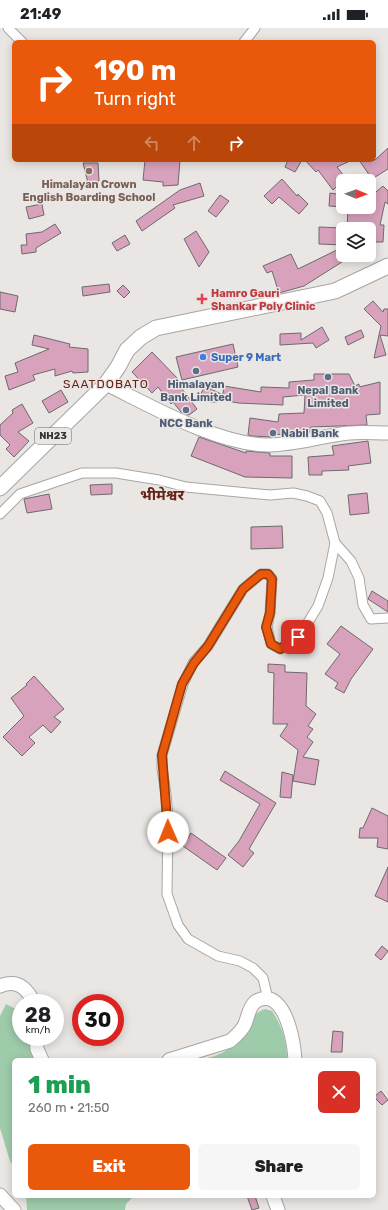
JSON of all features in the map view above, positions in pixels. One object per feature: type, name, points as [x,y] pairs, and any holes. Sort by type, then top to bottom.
[{"type":"main road","name":"NH23","points":[[0,488],[106,384],[118,367],[127,350],[141,337],[156,328],[335,291],[388,266]]},
{"type":"main road","points":[[106,384],[200,428],[221,436],[251,443],[284,444],[347,433],[388,433]]},
{"type":"main road","points":[[0,986],[12,984],[21,985],[30,994]]},
{"type":"main road","points":[[175,1058],[230,1040],[238,1034],[244,1026],[254,1003],[260,999],[268,998],[275,1001],[283,1010],[294,1048],[295,1058]]},
{"type":"main road","points":[[38,1046],[41,1058]]},
{"type":"main road","points":[[0,1195],[14,1210]]},
{"type":"main road","points":[[274,1198],[278,1210]]},
{"type":"street","points":[[8,28],[20,40]]},
{"type":"street","points":[[246,40],[255,28]]},
{"type":"street","points":[[0,514],[20,494],[82,473],[116,473],[159,480],[186,487],[270,495],[292,493],[307,496],[320,501],[327,513],[335,543],[328,578],[318,606],[298,637],[290,644],[280,649],[271,644],[266,627],[270,613],[272,579],[268,574],[261,574],[243,589],[208,646],[194,663],[182,684],[162,755],[168,817],[168,894],[178,925],[188,939],[218,956],[240,961],[253,968],[263,978],[268,998]]},
{"type":"street","points":[[335,543],[351,561],[359,578],[364,605],[371,619],[388,618]]},
{"type":"green space","points":[[6,1004],[12,1007],[12,1046],[31,1046],[35,1058],[12,1058],[12,1164],[0,1128],[0,1016]]},
{"type":"green space","points":[[265,1009],[272,1011],[279,1022],[285,1040],[287,1058],[207,1058],[216,1056],[232,1046],[250,1020]]},
{"type":"green space","points":[[26,1198],[132,1198],[126,1204],[125,1210],[27,1210]]},
{"type":"building","points":[[388,148],[388,169],[376,176],[376,174],[369,174],[360,162],[376,162],[376,159]]},
{"type":"building","points":[[145,162],[180,162],[178,185],[163,186],[163,182],[143,180]]},
{"type":"building","points":[[287,162],[301,162],[295,172],[285,167]]},
{"type":"building","points":[[307,162],[348,162],[337,167],[342,174],[336,174],[336,187],[333,190],[318,170],[316,172]]},
{"type":"building","points":[[83,163],[98,163],[99,181],[88,183]]},
{"type":"building","points":[[282,179],[297,196],[298,194],[308,204],[299,214],[279,197],[272,204],[264,196]]},
{"type":"building","points":[[200,183],[204,196],[173,205],[175,208],[142,231],[136,221],[180,190]]},
{"type":"building","points":[[383,186],[388,191],[388,204],[385,202],[380,225],[384,225],[383,242],[376,242],[376,222],[347,222],[348,214],[376,214],[376,192]]},
{"type":"building","points":[[330,193],[336,194],[336,206],[329,206]]},
{"type":"building","points":[[220,195],[229,201],[216,217],[208,211]]},
{"type":"building","points":[[42,204],[44,215],[29,219],[26,207]]},
{"type":"building","points":[[55,224],[61,233],[36,248],[36,252],[22,254],[21,245],[27,245],[26,234],[42,232]]},
{"type":"building","points":[[319,227],[336,228],[336,245],[319,244]]},
{"type":"building","points":[[196,231],[209,252],[199,267],[184,239]]},
{"type":"building","points":[[125,235],[130,244],[117,251],[112,243]]},
{"type":"building","points":[[336,250],[336,262],[342,262],[304,286],[279,293],[272,271],[267,273],[263,266],[291,254],[298,269]]},
{"type":"building","points":[[109,284],[110,292],[83,296],[82,287]]},
{"type":"building","points":[[123,285],[130,292],[124,298],[117,291]]},
{"type":"building","points":[[0,292],[18,296],[15,312],[0,309]]},
{"type":"building","points":[[373,301],[383,312],[384,309],[388,309],[388,336],[380,335],[386,355],[374,358],[381,326],[364,309]]},
{"type":"building","points":[[322,327],[329,340],[316,348],[313,343],[280,345],[280,334],[301,333],[301,340]]},
{"type":"building","points":[[361,330],[364,337],[348,345],[345,337]]},
{"type":"building","points":[[34,335],[70,344],[69,347],[88,349],[88,372],[73,373],[72,371],[55,376],[55,369],[33,375],[35,380],[9,390],[5,376],[18,372],[15,363],[49,349],[32,345]]},
{"type":"building","points":[[233,344],[238,367],[182,380],[176,357]]},
{"type":"building","points":[[152,352],[179,380],[176,381],[197,409],[189,415],[181,412],[173,402],[171,404],[158,387],[152,393],[132,372]]},
{"type":"building","points":[[314,374],[349,374],[355,386],[359,384],[359,387],[380,382],[380,414],[366,415],[367,425],[311,427],[311,431],[287,435],[273,434],[272,437],[252,436],[248,435],[250,418],[278,422],[279,414],[304,413],[305,395],[283,397],[283,405],[238,403],[222,400],[224,386],[261,392],[261,387],[289,388],[289,382],[314,380]]},
{"type":"building","points":[[205,386],[221,394],[217,402],[211,402],[199,397]]},
{"type":"building","points":[[61,390],[68,402],[49,413],[42,401]]},
{"type":"building","points":[[22,404],[33,423],[18,432],[29,441],[14,457],[6,449],[10,445],[0,435],[0,425],[13,413],[12,410]]},
{"type":"building","points":[[199,437],[246,453],[246,451],[270,453],[270,456],[292,456],[292,478],[245,477],[191,456]]},
{"type":"building","points":[[368,441],[371,463],[348,466],[349,470],[322,471],[322,475],[309,475],[308,457],[334,455],[332,446]]},
{"type":"building","points":[[112,484],[112,494],[91,495],[90,485]]},
{"type":"building","points":[[367,493],[369,513],[350,515],[348,495]]},
{"type":"building","points":[[49,494],[52,509],[27,513],[24,499]]},
{"type":"building","points":[[282,526],[283,548],[251,549],[251,527]]},
{"type":"building","points":[[372,591],[388,601],[388,612],[368,599]]},
{"type":"building","points":[[341,626],[373,649],[351,679],[344,693],[335,688],[338,683],[325,674],[340,654],[327,644]]},
{"type":"building","points":[[268,664],[285,665],[285,672],[307,673],[306,706],[316,714],[308,726],[313,729],[307,737],[313,742],[303,757],[319,760],[315,785],[293,781],[298,750],[280,736],[288,724],[273,724],[274,673],[268,672]]},
{"type":"building","points":[[34,676],[64,709],[54,717],[61,722],[51,733],[43,725],[29,737],[35,743],[22,756],[3,737],[24,716],[11,698],[27,685],[26,684]]},
{"type":"building","points":[[225,771],[276,803],[249,849],[254,853],[243,867],[228,855],[239,841],[260,804],[220,780]]},
{"type":"building","points":[[282,772],[293,775],[291,798],[280,797]]},
{"type":"building","points":[[372,808],[388,816],[388,849],[377,847],[378,838],[359,838],[360,828],[363,828]]},
{"type":"building","points":[[191,833],[226,858],[217,870],[183,846]]},
{"type":"building","points":[[388,867],[388,902],[375,896]]},
{"type":"building","points":[[382,946],[388,951],[381,960],[375,955]]},
{"type":"building","points":[[333,1031],[343,1032],[342,1052],[331,1052]]},
{"type":"building","points":[[381,1091],[388,1100],[382,1105],[376,1099],[376,1095]]},
{"type":"building","points":[[248,1198],[256,1198],[259,1208],[252,1210]]},
{"type":"place","name":"Himalayan Crown English Boarding School","points":[[89,171]]},
{"type":"place","name":"Hamro Gauri Shankar Poly Clinic","points":[[202,299]]},
{"type":"place","name":"Super 9 Mart","points":[[203,357]]},
{"type":"place","name":"Himalayan Bank Limited","points":[[196,371]]},
{"type":"place","name":"Nepal Bank Limited","points":[[328,377]]},
{"type":"place","name":"NCC Bank","points":[[186,410]]},
{"type":"place","name":"Nabil Bank","points":[[273,433]]},
{"type":"district","name":"SAATDOBATO","points":[[106,384]]},
{"type":"district","name":"भीमेश्वर","points":[[162,495]]},
{"type":"route","points":[[168,832],[162,755],[182,684],[194,663],[208,646],[243,589],[261,574],[268,574],[272,579],[270,613],[266,627],[271,644],[280,649],[290,644],[298,637]]}]
